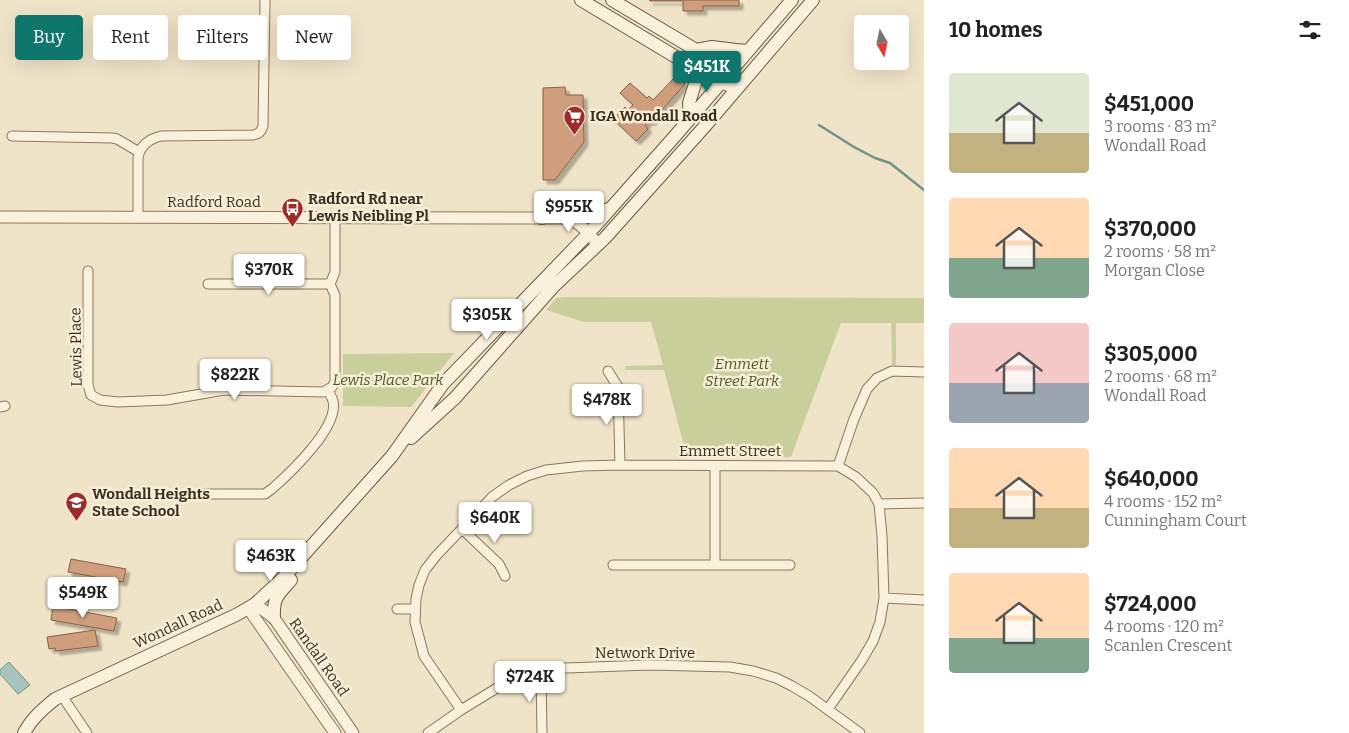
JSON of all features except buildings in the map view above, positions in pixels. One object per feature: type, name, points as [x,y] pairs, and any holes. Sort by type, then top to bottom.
[{"type":"main road","points":[[581,0],[696,69],[721,82],[739,85]]},
{"type":"main road","points":[[612,0],[729,72],[739,85]]},
{"type":"main road","name":"Wondall Road","points":[[392,456],[441,387],[588,234],[792,0]]},
{"type":"main road","name":"Wondall Road","points":[[24,733],[36,715],[55,699],[236,615],[251,606],[283,578],[392,456],[455,398],[553,287],[598,244],[813,0]]},
{"type":"main road","points":[[696,50],[712,46],[748,51]]},
{"type":"main road","points":[[690,118],[689,103],[695,84],[696,69]]},
{"type":"main road","points":[[542,218],[547,213],[593,213],[609,210]]},
{"type":"main road","points":[[441,387],[445,394],[455,398]]},
{"type":"main road","points":[[274,618],[274,604],[277,596],[311,557],[309,548]]},
{"type":"street","points":[[138,217],[139,152],[147,141],[161,136],[253,136],[262,131],[265,0]]},
{"type":"street","points":[[12,136],[112,138],[139,152]]},
{"type":"street","name":"Radford Road","points":[[0,217],[566,218],[575,221],[598,244]]},
{"type":"street","points":[[204,494],[266,494],[319,439],[328,425],[333,411],[333,401],[328,390],[332,388],[335,382],[334,295],[330,284],[335,272],[335,217]]},
{"type":"street","name":"Lewis Place","points":[[88,271],[88,385],[91,396],[100,400],[118,402],[167,400],[224,390],[320,392],[328,390]]},
{"type":"street","points":[[208,284],[330,284]]},
{"type":"street","points":[[828,709],[873,641],[880,622],[884,598],[879,504],[873,493],[856,477],[838,466],[867,388],[877,378],[892,371],[924,372]]},
{"type":"street","points":[[608,372],[618,387],[620,465]]},
{"type":"street","name":"Emmett Street","points":[[461,710],[424,656],[415,622],[416,599],[419,585],[426,570],[436,556],[492,497],[509,485],[527,476],[546,470],[583,466],[838,466]]},
{"type":"street","points":[[715,466],[715,565]]},
{"type":"street","points":[[879,504],[924,504]]},
{"type":"street","points":[[462,528],[499,564],[505,576]]},
{"type":"street","points":[[613,566],[790,565]]},
{"type":"street","points":[[884,598],[924,600]]},
{"type":"street","name":"Randall Road","points":[[251,606],[274,618],[352,733]]},
{"type":"street","name":"Randall Road","points":[[251,606],[335,733]]},
{"type":"street","points":[[397,609],[415,610]]},
{"type":"street","name":"Network Drive","points":[[428,733],[497,688],[541,672],[591,666],[650,665],[730,667],[776,678],[828,709],[860,733]]},
{"type":"street","points":[[541,672],[542,733]]},
{"type":"street","points":[[62,696],[87,733]]},
{"type":"green space","name":"Emmett Street Park","points":[[556,298],[924,298],[924,323],[896,323],[896,365],[892,365],[891,323],[841,323],[791,457],[687,457],[664,370],[625,370],[625,366],[663,365],[651,322],[584,322],[546,310]]},
{"type":"green space","name":"Lewis Place Park","points":[[454,353],[411,407],[343,406],[343,354]]},
{"type":"water","points":[[9,662],[30,685],[18,694],[0,674],[0,670]]},
{"type":"waterway","points":[[819,125],[854,147],[875,158],[890,163],[924,190]]},
{"type":"place","name":"IGA Wondall Road","points":[[574,135]]},
{"type":"place","name":"Radford Rd near Lewis Neibling Pl","points":[[292,227]]},
{"type":"place","name":"Wondall Heights State School","points":[[76,522]]}]
